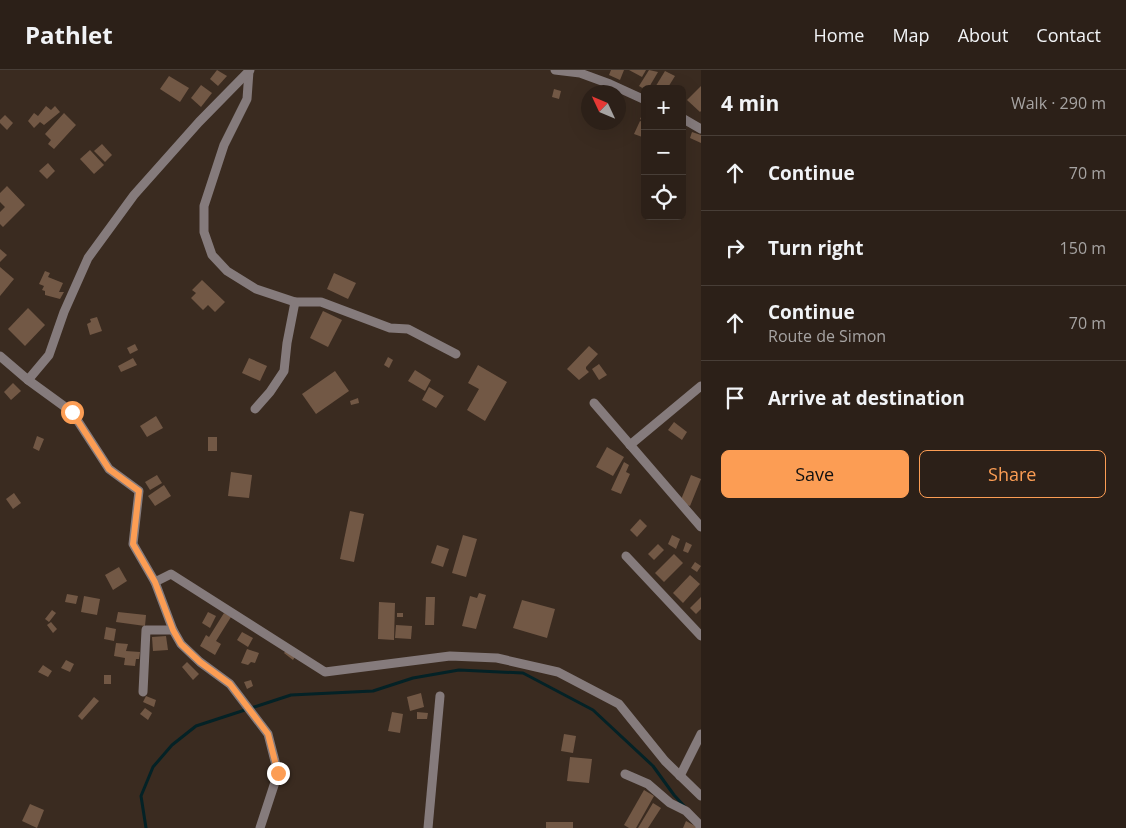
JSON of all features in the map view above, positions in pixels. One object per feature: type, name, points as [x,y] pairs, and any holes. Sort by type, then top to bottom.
[{"type":"street","points":[[555,70],[580,73],[641,98]]},
{"type":"street","points":[[249,71],[247,99],[224,145],[204,206],[204,232],[212,255],[227,271],[256,288],[295,302],[321,302],[390,328],[408,329],[456,354]]},
{"type":"street","points":[[28,380],[49,355],[64,312],[88,258],[134,195],[249,71]]},
{"type":"street","points":[[686,120],[701,129]]},
{"type":"street","points":[[255,409],[270,392],[284,371],[295,302]]},
{"type":"street","points":[[0,356],[28,380],[72,412],[109,469],[139,491],[133,544],[155,582],[173,630],[181,644],[200,662],[230,684],[268,734],[278,773],[260,828]]},
{"type":"street","points":[[630,445],[701,386]]},
{"type":"street","points":[[594,403],[701,527]]},
{"type":"street","points":[[626,556],[701,636]]},
{"type":"street","points":[[155,582],[171,574],[325,672],[450,656],[497,658],[558,672],[620,704],[665,761],[701,796]]},
{"type":"street","points":[[142,692],[146,630],[173,630]]},
{"type":"street","points":[[428,828],[440,696]]},
{"type":"street","points":[[680,776],[701,734]]},
{"type":"street","points":[[625,774],[648,784],[670,803],[686,811],[700,825],[700,828]]},
{"type":"building","points":[[217,70],[227,76],[218,86],[210,79]]},
{"type":"building","points":[[611,70],[624,70],[620,80],[609,75]]},
{"type":"building","points":[[629,70],[646,70],[642,77]]},
{"type":"building","points":[[649,70],[658,72],[650,85],[639,86]]},
{"type":"building","points":[[665,71],[675,76],[669,85],[656,85]]},
{"type":"building","points":[[169,76],[189,88],[180,102],[160,89]]},
{"type":"building","points":[[201,85],[212,93],[201,107],[191,98]]},
{"type":"building","points":[[701,86],[701,111],[700,112],[687,100]]},
{"type":"building","points":[[554,89],[561,91],[559,99],[552,97]]},
{"type":"building","points":[[46,106],[51,110],[55,106],[60,112],[44,125],[40,122],[34,128],[28,121],[34,113],[38,116]]},
{"type":"building","points":[[64,113],[76,125],[54,149],[48,144],[51,140],[45,134]]},
{"type":"building","points":[[5,115],[13,123],[7,130],[0,123],[0,120]]},
{"type":"building","points":[[640,121],[641,121],[641,137],[634,134]]},
{"type":"building","points":[[692,132],[701,135],[701,143],[690,138]]},
{"type":"building","points":[[102,144],[112,155],[105,162],[94,151]]},
{"type":"building","points":[[90,150],[104,165],[94,174],[80,159]]},
{"type":"building","points":[[48,163],[55,171],[47,179],[39,171]]},
{"type":"building","points":[[7,186],[25,205],[3,227],[0,224],[0,212],[5,207],[0,202],[0,193]]},
{"type":"building","points":[[0,249],[7,255],[0,262]]},
{"type":"building","points":[[0,267],[14,279],[0,296]]},
{"type":"building","points":[[45,271],[50,273],[48,277],[63,283],[59,292],[64,292],[60,299],[45,295],[45,291],[42,290],[44,286],[39,284]]},
{"type":"building","points":[[334,273],[356,283],[348,299],[327,289]]},
{"type":"building","points":[[202,280],[225,302],[215,312],[208,305],[203,310],[191,298],[196,293],[192,290]]},
{"type":"building","points":[[28,308],[45,325],[25,346],[8,329]]},
{"type":"building","points":[[323,311],[342,320],[328,347],[310,338]]},
{"type":"building","points":[[97,317],[102,331],[90,335],[87,324],[91,322],[90,319]]},
{"type":"building","points":[[135,344],[138,350],[130,354],[127,348]]},
{"type":"building","points":[[589,346],[598,354],[586,367],[589,372],[579,380],[567,369]]},
{"type":"building","points":[[388,357],[393,360],[389,368],[384,365]]},
{"type":"building","points":[[133,358],[137,365],[121,372],[118,366]]},
{"type":"building","points":[[249,358],[267,366],[260,381],[242,373]]},
{"type":"building","points":[[599,364],[607,375],[599,380],[592,369]]},
{"type":"building","points":[[478,365],[507,382],[485,421],[467,410],[479,389],[468,383]]},
{"type":"building","points":[[415,370],[431,380],[425,391],[408,381]]},
{"type":"building","points":[[335,371],[349,391],[316,414],[302,394]]},
{"type":"building","points":[[13,383],[21,391],[11,400],[4,392]]},
{"type":"building","points":[[429,387],[444,396],[436,408],[422,400]]},
{"type":"building","points":[[358,398],[359,403],[351,405],[350,401]]},
{"type":"building","points":[[156,416],[163,428],[147,437],[140,426]]},
{"type":"building","points":[[674,422],[687,432],[682,440],[668,430]]},
{"type":"building","points":[[37,436],[44,439],[39,451],[33,448]]},
{"type":"building","points":[[208,437],[217,437],[217,451],[208,451]]},
{"type":"building","points":[[607,447],[624,457],[613,476],[596,467]]},
{"type":"building","points":[[624,462],[629,465],[626,472],[630,474],[621,494],[611,490]]},
{"type":"building","points":[[231,472],[252,475],[249,498],[228,496]]},
{"type":"building","points":[[157,475],[162,483],[150,490],[145,482]]},
{"type":"building","points":[[691,475],[701,479],[690,506],[680,502]]},
{"type":"building","points":[[164,485],[171,496],[155,506],[148,496]]},
{"type":"building","points":[[14,493],[21,503],[13,509],[6,499]]},
{"type":"building","points":[[350,511],[364,514],[354,562],[340,559]]},
{"type":"building","points":[[640,519],[647,526],[637,537],[630,530]]},
{"type":"building","points":[[463,535],[477,539],[466,577],[452,573]]},
{"type":"building","points":[[672,535],[680,539],[676,549],[668,544]]},
{"type":"building","points":[[686,542],[692,545],[688,553],[683,551]]},
{"type":"building","points":[[658,544],[664,550],[654,560],[648,554]]},
{"type":"building","points":[[437,545],[449,549],[443,567],[431,563]]},
{"type":"building","points":[[674,554],[683,563],[664,582],[655,573]]},
{"type":"building","points":[[695,562],[701,566],[697,572],[691,568]]},
{"type":"building","points":[[119,567],[127,581],[113,590],[105,575]]},
{"type":"building","points":[[690,575],[700,584],[683,603],[673,593]]},
{"type":"building","points":[[479,593],[486,595],[476,629],[462,626],[470,596],[477,598]]},
{"type":"building","points":[[67,594],[78,596],[76,604],[65,602]]},
{"type":"building","points":[[84,596],[100,599],[97,615],[81,612]]},
{"type":"building","points":[[426,597],[435,597],[434,625],[425,625]]},
{"type":"building","points":[[701,597],[701,609],[696,614],[690,608]]},
{"type":"building","points":[[522,600],[555,609],[547,638],[513,628]]},
{"type":"building","points":[[379,602],[395,603],[394,640],[378,639]]},
{"type":"building","points":[[52,610],[56,613],[49,622],[45,619]]},
{"type":"building","points":[[118,612],[146,615],[145,626],[116,622]]},
{"type":"building","points":[[208,612],[216,616],[210,628],[202,623]]},
{"type":"building","points":[[224,613],[231,617],[216,641],[221,644],[215,655],[200,646],[206,635],[209,637]]},
{"type":"building","points":[[397,613],[403,613],[403,617],[397,617]]},
{"type":"building","points":[[51,622],[57,629],[53,633],[47,625]]},
{"type":"building","points":[[396,625],[412,626],[411,639],[395,638]]},
{"type":"building","points":[[106,627],[116,629],[114,641],[104,639]]},
{"type":"building","points":[[242,632],[253,638],[248,647],[237,640]]},
{"type":"building","points":[[166,636],[168,650],[153,651],[152,637]]},
{"type":"building","points":[[116,643],[128,644],[126,651],[140,652],[135,666],[124,665],[125,658],[114,656]]},
{"type":"building","points":[[288,648],[296,655],[293,660],[284,653]]},
{"type":"building","points":[[247,649],[259,653],[255,663],[251,662],[248,665],[241,663]]},
{"type":"building","points":[[66,660],[74,664],[70,672],[61,668]]},
{"type":"building","points":[[187,662],[199,674],[193,680],[182,667]]},
{"type":"building","points":[[43,665],[52,671],[48,677],[38,672]]},
{"type":"building","points":[[104,675],[111,675],[111,684],[104,684]]},
{"type":"building","points":[[251,680],[253,686],[247,689],[244,682]]},
{"type":"building","points":[[421,693],[424,707],[410,711],[407,697]]},
{"type":"building","points":[[146,696],[156,700],[154,707],[143,702]]},
{"type":"building","points":[[94,697],[99,701],[82,720],[78,716]]},
{"type":"building","points":[[145,708],[152,713],[148,720],[140,714]]},
{"type":"building","points":[[392,712],[403,714],[400,733],[388,731]]},
{"type":"building","points":[[417,712],[428,713],[427,719],[417,719]]},
{"type":"building","points":[[564,734],[576,736],[573,753],[561,751]]},
{"type":"building","points":[[570,757],[592,759],[589,783],[567,781]]},
{"type":"building","points":[[644,790],[654,796],[636,828],[629,828],[624,825]]},
{"type":"building","points":[[653,803],[661,808],[648,828],[638,828]]},
{"type":"building","points":[[30,804],[44,810],[37,828],[22,821]]},
{"type":"building","points":[[686,821],[699,828],[683,828]]},
{"type":"building","points":[[546,822],[573,822],[573,828],[546,828]]},
{"type":"waterway","points":[[146,828],[141,796],[153,767],[172,745],[196,726],[291,695],[373,691],[413,678],[459,670],[523,673],[593,710],[653,766],[685,807]]},
{"type":"route","points":[[72,412],[109,469],[139,491],[133,544],[155,582],[173,630],[181,644],[200,662],[230,684],[268,734],[278,773]]}]
